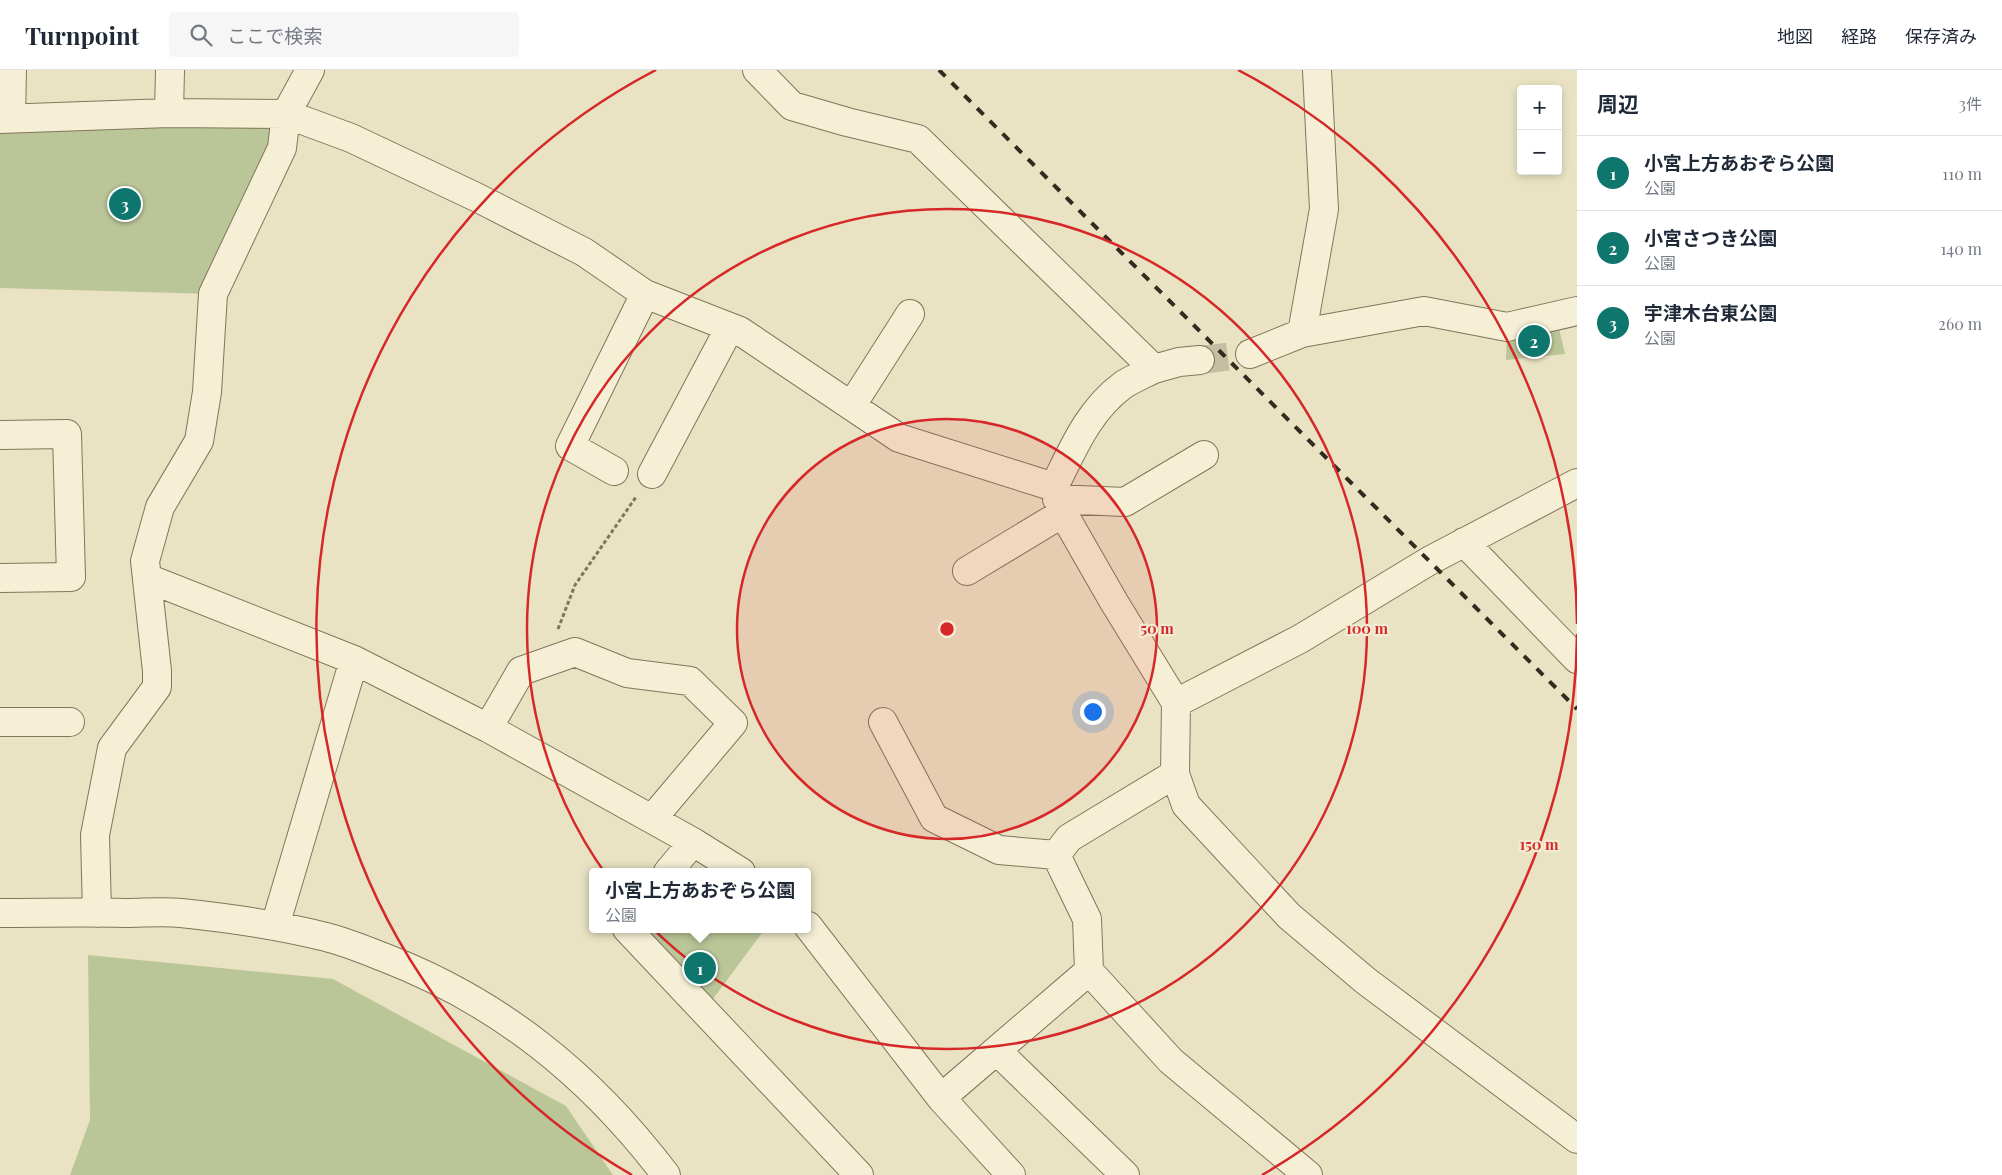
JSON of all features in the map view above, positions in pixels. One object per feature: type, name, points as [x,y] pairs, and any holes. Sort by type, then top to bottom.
[{"type":"street","points":[[12,70],[6,118],[169,113],[286,114],[351,138],[476,197],[584,252],[644,294],[740,331],[899,438],[1058,499],[1125,502],[1204,456]]},
{"type":"street","points":[[169,113],[170,70]]},
{"type":"street","points":[[97,912],[95,835],[112,748],[157,686],[145,561],[160,507],[199,441],[207,392],[213,294],[282,148],[286,114],[310,70]]},
{"type":"street","points":[[757,70],[792,106],[847,122],[918,139],[1154,369]]},
{"type":"street","points":[[1302,333],[1324,208],[1318,70]]},
{"type":"street","points":[[614,471],[570,446],[644,294]]},
{"type":"street","points":[[1250,354],[1302,333],[1424,311],[1507,327],[1577,311]]},
{"type":"street","points":[[852,405],[910,314]]},
{"type":"street","points":[[652,474],[730,327]]},
{"type":"street","points":[[967,570],[1058,499],[1085,426],[1100,404],[1124,384],[1154,369],[1178,362],[1200,360]]},
{"type":"street","points":[[0,435],[67,434],[71,577],[0,578]]},
{"type":"street","points":[[1176,703],[1300,639],[1464,542],[1577,483]]},
{"type":"street","points":[[1058,499],[1114,602],[1176,703],[1175,774],[1186,805],[1289,916],[1366,982],[1574,1131]]},
{"type":"street","points":[[1464,542],[1577,659]]},
{"type":"street","points":[[147,578],[354,660],[488,728],[693,842],[735,868]]},
{"type":"street","points":[[488,728],[521,671],[575,652],[627,673],[690,681],[733,723],[652,819]]},
{"type":"street","points":[[275,926],[354,660]]},
{"type":"street","points":[[0,722],[70,722]]},
{"type":"street","points":[[883,722],[934,818],[999,850],[1056,855]]},
{"type":"street","points":[[1056,855],[1069,838],[1175,774]]},
{"type":"street","points":[[671,868],[693,842]]},
{"type":"street","points":[[1056,855],[1086,919],[1089,971],[1170,1061],[1308,1175]]},
{"type":"street","points":[[0,913],[180,913],[275,926],[328,938],[374,954],[448,985],[520,1030],[570,1069],[614,1112],[642,1143],[666,1175]]},
{"type":"street","points":[[811,930],[941,1098],[1011,1175]]},
{"type":"street","points":[[632,933],[859,1175]]},
{"type":"street","points":[[941,1098],[1089,971]]},
{"type":"street","points":[[997,1051],[1125,1175]]},
{"type":"path","points":[[542,663],[553,641],[575,585],[652,474]]},
{"type":"green space","points":[[286,114],[213,294],[0,288],[0,119]]},
{"type":"green space","points":[[1556,316],[1565,354],[1506,360],[1507,327]]},
{"type":"green space","points":[[631,933],[762,933],[704,1011]]},
{"type":"green space","points":[[88,955],[333,979],[566,1106],[613,1175],[70,1175],[90,1120]]},
{"type":"tunnel","points":[[1200,360],[1250,354]]},
{"type":"railway","points":[[939,70],[1577,709]]},
{"type":"place","name":"宇津木台東公園","points":[[125,204]]},
{"type":"place","name":"小宮さつき公園","points":[[1534,341]]},
{"type":"place","name":"小宮上方あおぞら公園","points":[[700,968]]}]
